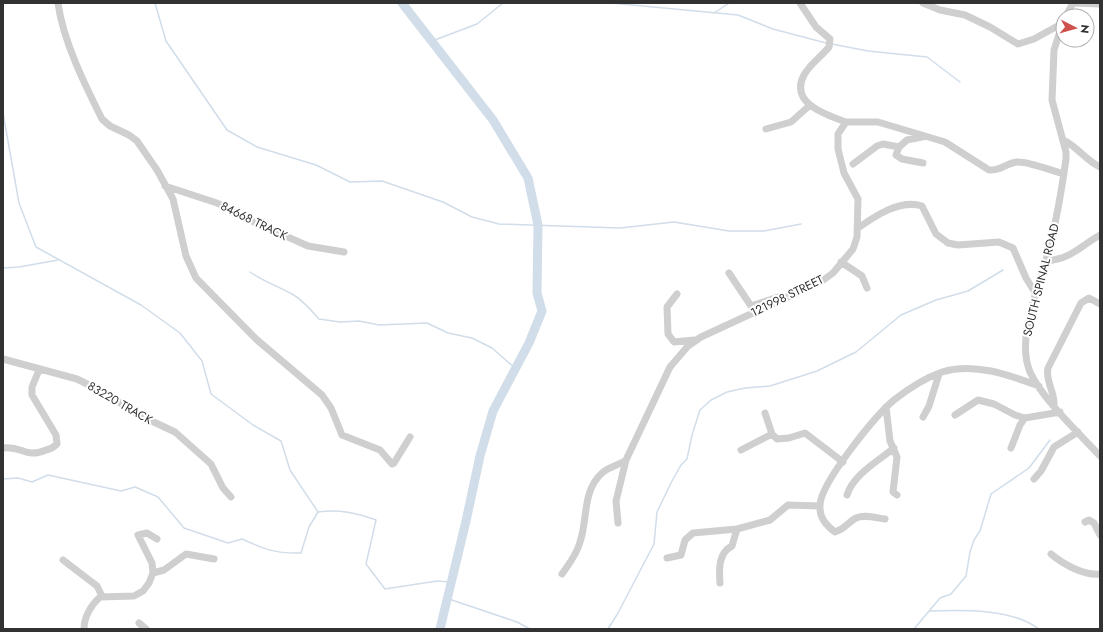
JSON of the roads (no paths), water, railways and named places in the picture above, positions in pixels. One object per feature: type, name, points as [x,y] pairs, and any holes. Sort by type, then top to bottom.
[{"type":"street","points":[[58,3],[61,22],[69,44],[102,119],[110,126],[129,135],[141,145],[166,186],[175,205],[182,244],[193,273],[256,339],[322,395],[331,408],[342,435],[380,450],[392,464],[410,437]]},
{"type":"street","points":[[800,3],[816,26],[828,37],[830,41],[829,47],[811,66],[802,80],[801,89],[809,106],[846,122],[878,122],[950,144],[965,156],[989,170],[998,170],[1014,163],[1022,162],[1064,174],[1066,159],[1063,140],[1052,100],[1055,47]]},
{"type":"street","points":[[923,3],[940,10],[966,15],[990,26],[1018,44],[1034,39],[1055,27]]},
{"type":"street","points":[[1072,3],[1100,4]]},
{"type":"street","points":[[766,130],[791,122],[809,106]]},
{"type":"street","name":"121998 STREET","points":[[618,523],[616,501],[626,460],[670,367],[682,352],[696,340],[716,329],[828,277],[853,248],[857,237],[858,228],[858,198],[844,172],[838,149],[838,134],[846,122]]},
{"type":"street","points":[[923,163],[899,158],[896,155],[898,147],[907,140],[925,137]]},
{"type":"street","points":[[1063,140],[1073,144],[1084,157],[1100,167]]},
{"type":"street","points":[[853,164],[877,146],[883,144],[898,147]]},
{"type":"street","name":"SOUTH SPINAL ROAD","points":[[1064,174],[1046,261],[1026,330],[1025,344],[1028,366],[1039,386],[1060,412],[1100,456]]},
{"type":"street","name":"84668 TRACK","points":[[166,186],[217,203],[254,222],[308,246],[344,252]]},
{"type":"street","points":[[858,228],[882,212],[915,204],[922,206],[936,234],[948,243],[958,245],[999,242],[1013,248],[1026,278],[1036,294]]},
{"type":"street","points":[[1046,261],[1064,259],[1100,235]]},
{"type":"street","points":[[841,262],[862,276],[867,288]]},
{"type":"street","points":[[729,273],[751,306],[799,291]]},
{"type":"street","name":"121998 STREET","points":[[677,294],[667,307],[668,334],[674,342],[696,340]]},
{"type":"street","points":[[1054,405],[1053,394],[1047,374],[1048,368],[1081,303],[1089,298],[1100,304]]},
{"type":"street","name":"83220 TRACK","points":[[3,359],[83,382],[105,393],[139,415],[175,432],[211,464],[223,488],[231,497]]},
{"type":"street","points":[[885,519],[868,516],[857,518],[842,530],[835,532],[823,520],[820,506],[825,488],[843,462],[886,407],[920,383],[939,374],[965,368],[1009,375],[1039,386]]},
{"type":"street","points":[[3,448],[13,448],[28,454],[36,454],[54,447],[57,444],[56,436],[32,395],[32,387],[39,370]]},
{"type":"street","points":[[923,417],[929,406],[939,374]]},
{"type":"street","points":[[955,415],[978,400],[994,404],[1015,415],[1025,418],[1060,412]]},
{"type":"street","points":[[886,407],[890,441],[894,448],[897,462],[893,492],[898,495]]},
{"type":"street","points":[[765,413],[772,434],[777,439],[789,438],[805,433],[843,462]]},
{"type":"street","points":[[1011,448],[1020,425],[1025,418]]},
{"type":"street","points":[[1034,478],[1041,472],[1054,447],[1078,432]]},
{"type":"street","points":[[741,450],[772,434]]},
{"type":"street","points":[[847,495],[851,486],[866,470],[894,448]]},
{"type":"street","points":[[562,574],[571,561],[580,542],[586,505],[592,485],[603,472],[626,460]]},
{"type":"street","points":[[667,558],[682,555],[686,538],[693,533],[736,529],[770,520],[788,505],[820,506]]},
{"type":"street","points":[[1085,522],[1089,520],[1094,523],[1100,535]]},
{"type":"street","points":[[720,583],[719,572],[722,555],[725,550],[732,546],[736,529]]},
{"type":"street","points":[[84,629],[89,611],[96,600],[102,596],[134,596],[146,588],[153,573],[151,558],[138,536],[147,533],[157,539]]},
{"type":"street","points":[[153,573],[164,570],[186,554],[214,559]]},
{"type":"street","points":[[1051,554],[1071,566],[1089,573],[1100,574]]},
{"type":"street","points":[[63,560],[97,586],[102,596]]},
{"type":"street","points":[[139,623],[146,629]]},
{"type":"waterway","points":[[155,3],[166,41],[227,130],[257,147],[316,165],[350,182],[382,181],[443,202],[472,217],[499,224],[620,228],[674,222],[729,231],[764,231],[801,224]]},
{"type":"waterway","points":[[402,3],[493,120],[528,178],[538,225],[537,293],[542,311],[529,343],[493,411],[480,456],[440,629]]},
{"type":"waterway","points":[[432,41],[477,24],[503,3]]},
{"type":"waterway","points":[[611,3],[738,15],[773,29],[826,43]]},
{"type":"waterway","points":[[714,13],[729,3]]},
{"type":"waterway","points":[[832,44],[868,51],[927,57],[960,82]]},
{"type":"waterway","points":[[3,113],[19,203],[36,247],[141,305],[180,333],[202,361],[211,394],[253,425],[281,441],[290,470],[318,512]]},
{"type":"waterway","points":[[3,268],[19,267],[58,260]]},
{"type":"waterway","points":[[608,629],[654,544],[657,512],[681,465],[687,459],[692,435],[700,410],[711,400],[727,392],[745,388],[770,386],[817,371],[856,352],[901,315],[936,300],[968,291],[1003,270]]},
{"type":"waterway","points":[[250,272],[296,296],[307,305],[319,319],[340,322],[359,321],[379,325],[427,323],[448,333],[472,338],[492,348],[515,368]]},
{"type":"waterway","points":[[914,629],[940,598],[951,594],[966,576],[970,552],[974,540],[980,531],[991,494],[1029,468],[1050,440]]},
{"type":"waterway","points":[[3,479],[18,478],[32,482],[48,475],[121,491],[135,487],[158,497],[184,528],[228,543],[242,539],[264,548],[284,553],[301,553],[309,527],[318,512],[341,511],[355,514],[376,520],[366,564],[385,589],[437,581],[450,582]]},
{"type":"waterway","points":[[446,598],[517,622],[530,629]]},
{"type":"waterway","points":[[929,611],[956,610],[1001,614],[1028,622],[1039,629]]}]
